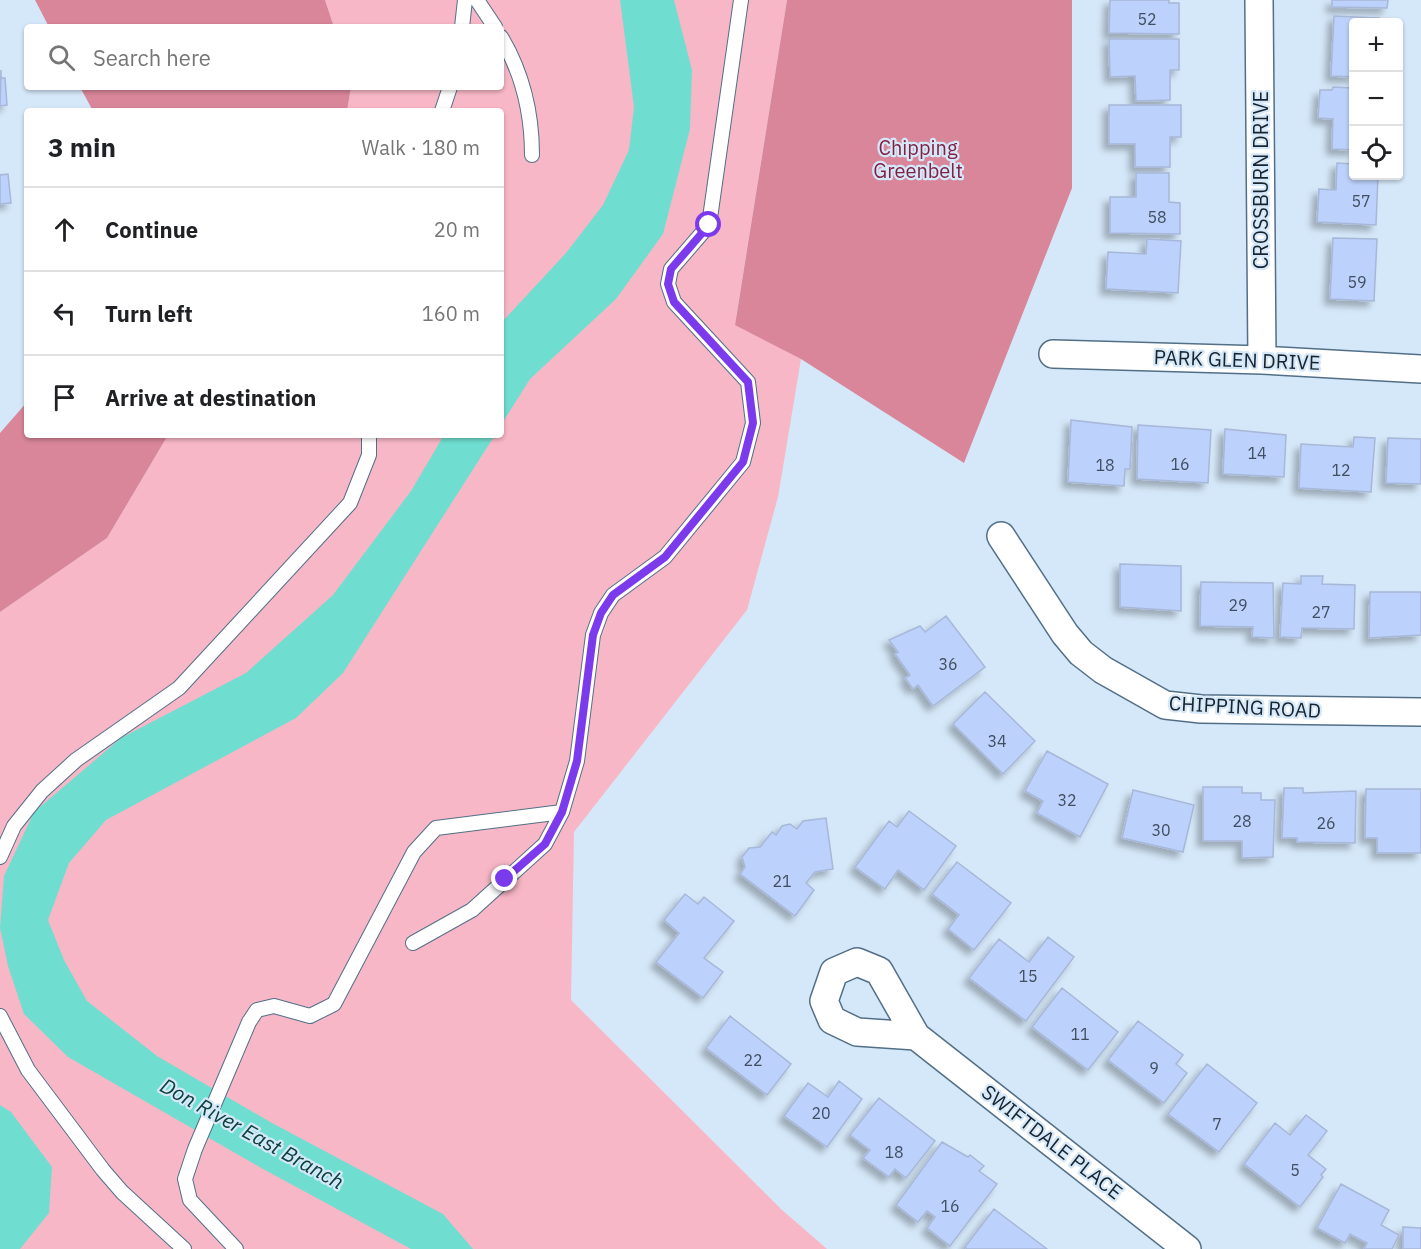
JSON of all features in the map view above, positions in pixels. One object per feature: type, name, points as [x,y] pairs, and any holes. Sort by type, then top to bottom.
[{"type":"street","name":"CROSSBURN DRIVE","points":[[1259,0],[1262,360]]},
{"type":"street","name":"PARK GLEN DRIVE","points":[[1053,354],[1262,360],[1421,369]]},
{"type":"street","name":"CHIPPING ROAD","points":[[1001,536],[1059,625],[1081,653],[1112,676],[1165,705],[1212,709],[1421,712]]},
{"type":"street","name":"SWIFTDALE PLACE","points":[[916,1035],[1187,1249]]},
{"type":"lane","points":[[462,24],[465,0]]},
{"type":"lane","points":[[477,0],[493,24]]},
{"type":"lane","points":[[413,943],[472,910],[545,844],[562,812],[577,761],[593,635],[601,613],[613,595],[665,557],[714,501],[743,462],[753,423],[748,382],[674,302],[668,284],[671,269],[709,225],[741,0]]},
{"type":"lane","points":[[504,43],[525,88],[532,129],[532,155]]},
{"type":"lane","points":[[443,108],[449,90]]},
{"type":"lane","points":[[0,857],[14,826],[42,791],[76,760],[179,688],[350,503],[369,454],[369,438]]},
{"type":"lane","points":[[236,1249],[190,1200],[185,1179],[195,1149],[249,1022],[257,1010],[274,1006],[310,1016],[334,1004],[414,852],[436,828],[562,812]]},
{"type":"lane","points":[[0,1016],[28,1070],[103,1170],[122,1192],[184,1249]]},
{"type":"shaded area","points":[[325,0],[787,0],[735,324],[801,359],[778,497],[747,610],[574,832],[571,1000],[781,1209],[827,1249],[0,1249],[0,612],[107,538],[166,438],[504,438],[504,108],[348,108],[350,90],[504,90],[504,24],[333,24]]},
{"type":"green space","points":[[35,0],[325,0],[333,24],[47,24]]},
{"type":"green space","name":"Chipping Greenbelt","points":[[787,0],[1072,0],[1072,188],[964,463],[801,359],[735,325]]},
{"type":"green space","points":[[82,90],[350,90],[348,108],[91,108]]},
{"type":"green space","points":[[24,405],[24,438],[166,438],[107,538],[0,612],[0,433]]},
{"type":"water","points":[[620,0],[674,0],[692,70],[690,129],[663,234],[616,299],[530,379],[504,420],[504,320],[566,253],[603,205],[629,150],[634,107]]},
{"type":"water","name":"Don River East Branch","points":[[442,438],[493,438],[343,673],[296,718],[106,820],[69,863],[48,920],[64,960],[87,1001],[157,1056],[272,1123],[443,1214],[473,1249],[411,1249],[263,1169],[68,1057],[24,1014],[8,966],[0,928],[4,876],[34,812],[121,738],[246,673],[333,595],[411,491]]},
{"type":"water","points":[[0,1105],[11,1112],[52,1167],[49,1213],[20,1249],[0,1249]]},
{"type":"building","points":[[1110,0],[1169,0],[1169,3],[1179,3],[1179,34],[1109,33]]},
{"type":"building","points":[[1332,0],[1388,0],[1387,8],[1332,7]]},
{"type":"building","points":[[1334,16],[1379,18],[1349,18],[1349,77],[1331,76]]},
{"type":"building","points":[[1109,39],[1179,39],[1179,70],[1170,70],[1170,100],[1136,101],[1135,76],[1110,77]]},
{"type":"building","points":[[1,70],[1,78],[5,78],[7,105],[0,106]]},
{"type":"building","points":[[1333,87],[1349,88],[1349,150],[1332,149],[1333,119],[1318,118],[1320,90],[1332,90]]},
{"type":"building","points":[[1109,105],[1181,105],[1181,137],[1170,137],[1170,167],[1135,167],[1135,144],[1109,144]]},
{"type":"building","points":[[1337,163],[1349,164],[1349,180],[1378,180],[1376,225],[1317,222],[1319,189],[1336,190]]},
{"type":"building","points":[[1136,173],[1169,173],[1169,202],[1180,203],[1180,234],[1110,233],[1110,197],[1136,197]]},
{"type":"building","points":[[8,174],[11,203],[0,204],[0,175]]},
{"type":"building","points":[[1333,238],[1377,239],[1374,301],[1330,299]]},
{"type":"building","points":[[1147,239],[1181,241],[1178,293],[1106,289],[1108,252],[1146,254]]},
{"type":"building","points":[[1071,420],[1132,427],[1130,469],[1125,469],[1124,486],[1068,482]]},
{"type":"building","points":[[1138,425],[1211,430],[1208,483],[1137,479]]},
{"type":"building","points":[[1225,429],[1286,435],[1284,477],[1223,474]]},
{"type":"building","points":[[1354,437],[1375,438],[1371,492],[1299,488],[1301,444],[1353,447]]},
{"type":"building","points":[[1388,438],[1421,439],[1421,484],[1386,483]]},
{"type":"building","points":[[1120,564],[1181,566],[1181,611],[1120,607]]},
{"type":"building","points":[[1301,576],[1323,576],[1322,584],[1355,585],[1354,629],[1302,628],[1301,638],[1280,637],[1283,583],[1301,584]]},
{"type":"building","points":[[1201,582],[1273,583],[1274,638],[1252,637],[1253,627],[1200,626]]},
{"type":"building","points":[[1370,592],[1421,592],[1421,635],[1369,638]]},
{"type":"building","points":[[946,616],[985,667],[933,706],[918,685],[913,689],[905,678],[910,675],[895,654],[898,652],[889,640],[920,626],[925,632]]},
{"type":"building","points":[[985,692],[1035,741],[1003,774],[953,724]]},
{"type":"building","points":[[1047,751],[1108,784],[1080,837],[1037,813],[1043,801],[1025,791]]},
{"type":"building","points":[[1203,787],[1242,787],[1242,793],[1261,793],[1261,800],[1275,800],[1273,857],[1242,858],[1242,841],[1203,841]]},
{"type":"building","points":[[1284,788],[1303,788],[1303,793],[1356,791],[1355,843],[1297,842],[1297,838],[1282,838]]},
{"type":"building","points":[[1366,789],[1421,789],[1421,853],[1377,853],[1377,838],[1365,838]]},
{"type":"building","points":[[1133,790],[1194,805],[1183,852],[1122,838]]},
{"type":"building","points":[[909,811],[956,846],[924,890],[898,870],[885,889],[855,867],[889,821],[897,827]]},
{"type":"building","points":[[826,818],[833,869],[815,872],[806,883],[814,890],[795,916],[740,874],[745,867],[742,857],[749,848],[760,847],[772,832],[776,835],[782,826],[790,824],[797,829],[803,821]]},
{"type":"building","points":[[957,862],[1011,903],[974,950],[948,929],[959,915],[932,894]]},
{"type":"building","points":[[685,894],[698,904],[704,897],[734,921],[704,958],[723,972],[703,998],[656,962],[679,933],[664,920]]},
{"type":"building","points":[[1048,937],[1074,957],[1026,1021],[969,978],[999,939],[1029,962]]},
{"type":"building","points":[[1062,988],[1118,1032],[1088,1070],[1032,1027]]},
{"type":"building","points":[[730,1016],[791,1064],[767,1095],[706,1048]]},
{"type":"building","points":[[1138,1021],[1183,1055],[1176,1064],[1187,1073],[1164,1103],[1108,1060]]},
{"type":"building","points":[[1207,1064],[1257,1103],[1219,1152],[1168,1114]]},
{"type":"building","points":[[839,1081],[862,1099],[827,1147],[784,1116],[808,1083],[828,1097]]},
{"type":"building","points":[[879,1098],[935,1141],[906,1178],[895,1169],[889,1177],[863,1158],[870,1150],[850,1135]]},
{"type":"building","points":[[1306,1115],[1327,1131],[1308,1155],[1326,1169],[1321,1175],[1323,1177],[1300,1207],[1244,1164],[1275,1123],[1290,1135]]},
{"type":"building","points":[[942,1142],[968,1157],[970,1155],[984,1166],[979,1171],[997,1184],[950,1246],[927,1228],[935,1217],[927,1211],[918,1222],[896,1205]]},
{"type":"building","points":[[1341,1184],[1389,1210],[1381,1225],[1399,1235],[1392,1249],[1364,1249],[1367,1243],[1350,1234],[1345,1243],[1317,1228]]},
{"type":"building","points":[[994,1209],[1047,1249],[967,1249],[965,1247]]},
{"type":"building","points":[[1403,1227],[1421,1228],[1421,1249],[1403,1249]]},
{"type":"route","points":[[505,879],[545,844],[562,812],[572,786],[593,635],[601,613],[613,595],[665,557],[714,501],[743,462],[753,423],[748,382],[674,302],[668,284],[671,269],[709,225]]}]
